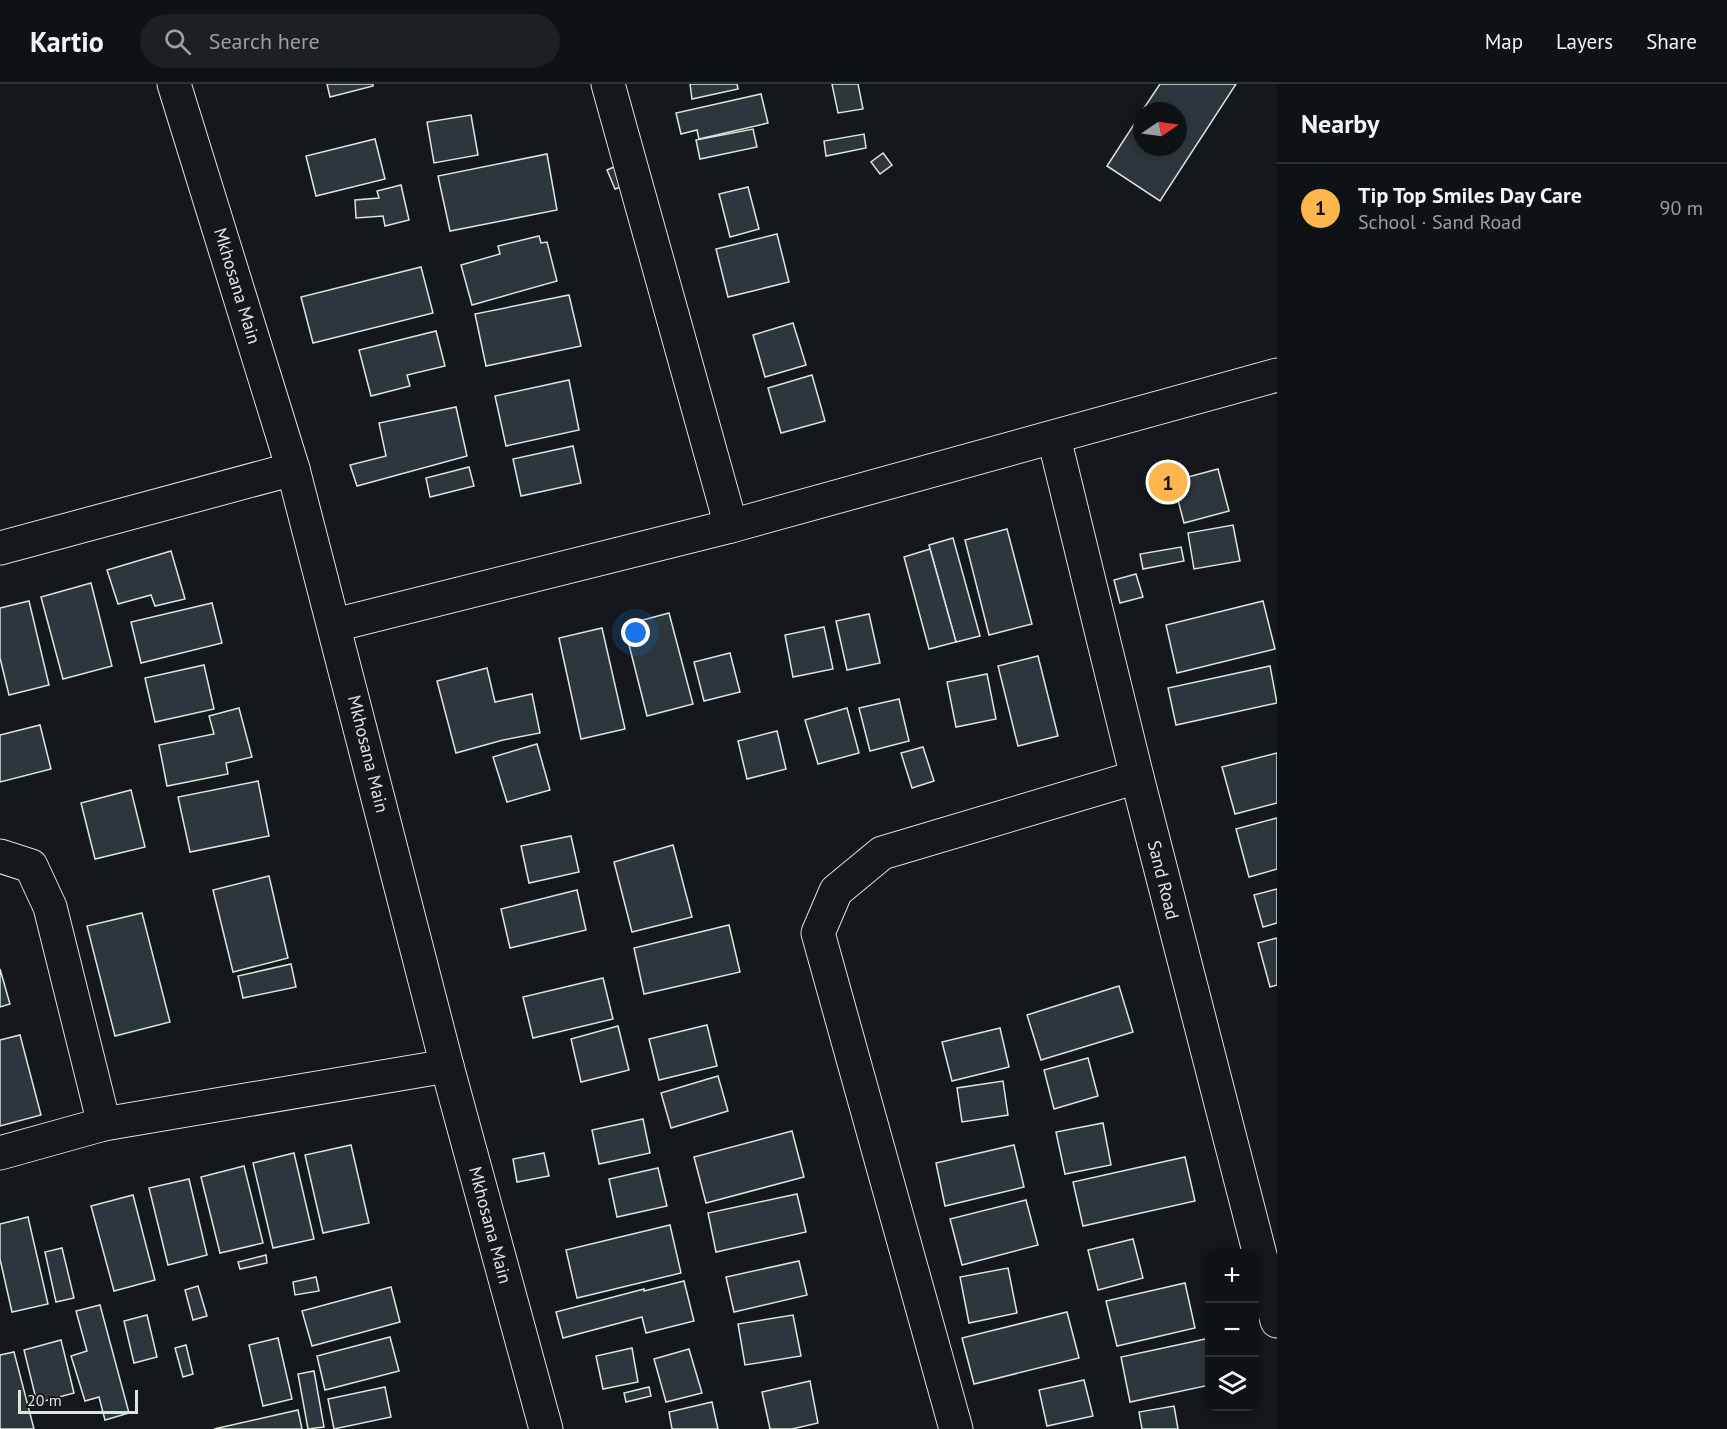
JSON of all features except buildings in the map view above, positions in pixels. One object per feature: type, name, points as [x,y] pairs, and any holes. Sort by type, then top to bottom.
[{"type":"street","name":"Mkhosana Main","points":[[174,84],[293,469],[447,1066],[546,1429]]},
{"type":"street","points":[[608,84],[731,526]]},
{"type":"street","points":[[335,625],[731,526],[1277,375]]},
{"type":"street","name":"Sand Road","points":[[1054,438],[1137,777],[1277,1321]]},
{"type":"street","points":[[0,548],[293,469]]},
{"type":"street","points":[[956,1429],[818,933],[836,891],[882,853],[1137,777]]},
{"type":"street","points":[[0,856],[31,867],[50,907],[105,1124]]},
{"type":"street","points":[[0,1153],[105,1124],[447,1066]]},
{"type":"place","name":"Tip Top Smiles Day Care","points":[[1168,482]]}]
